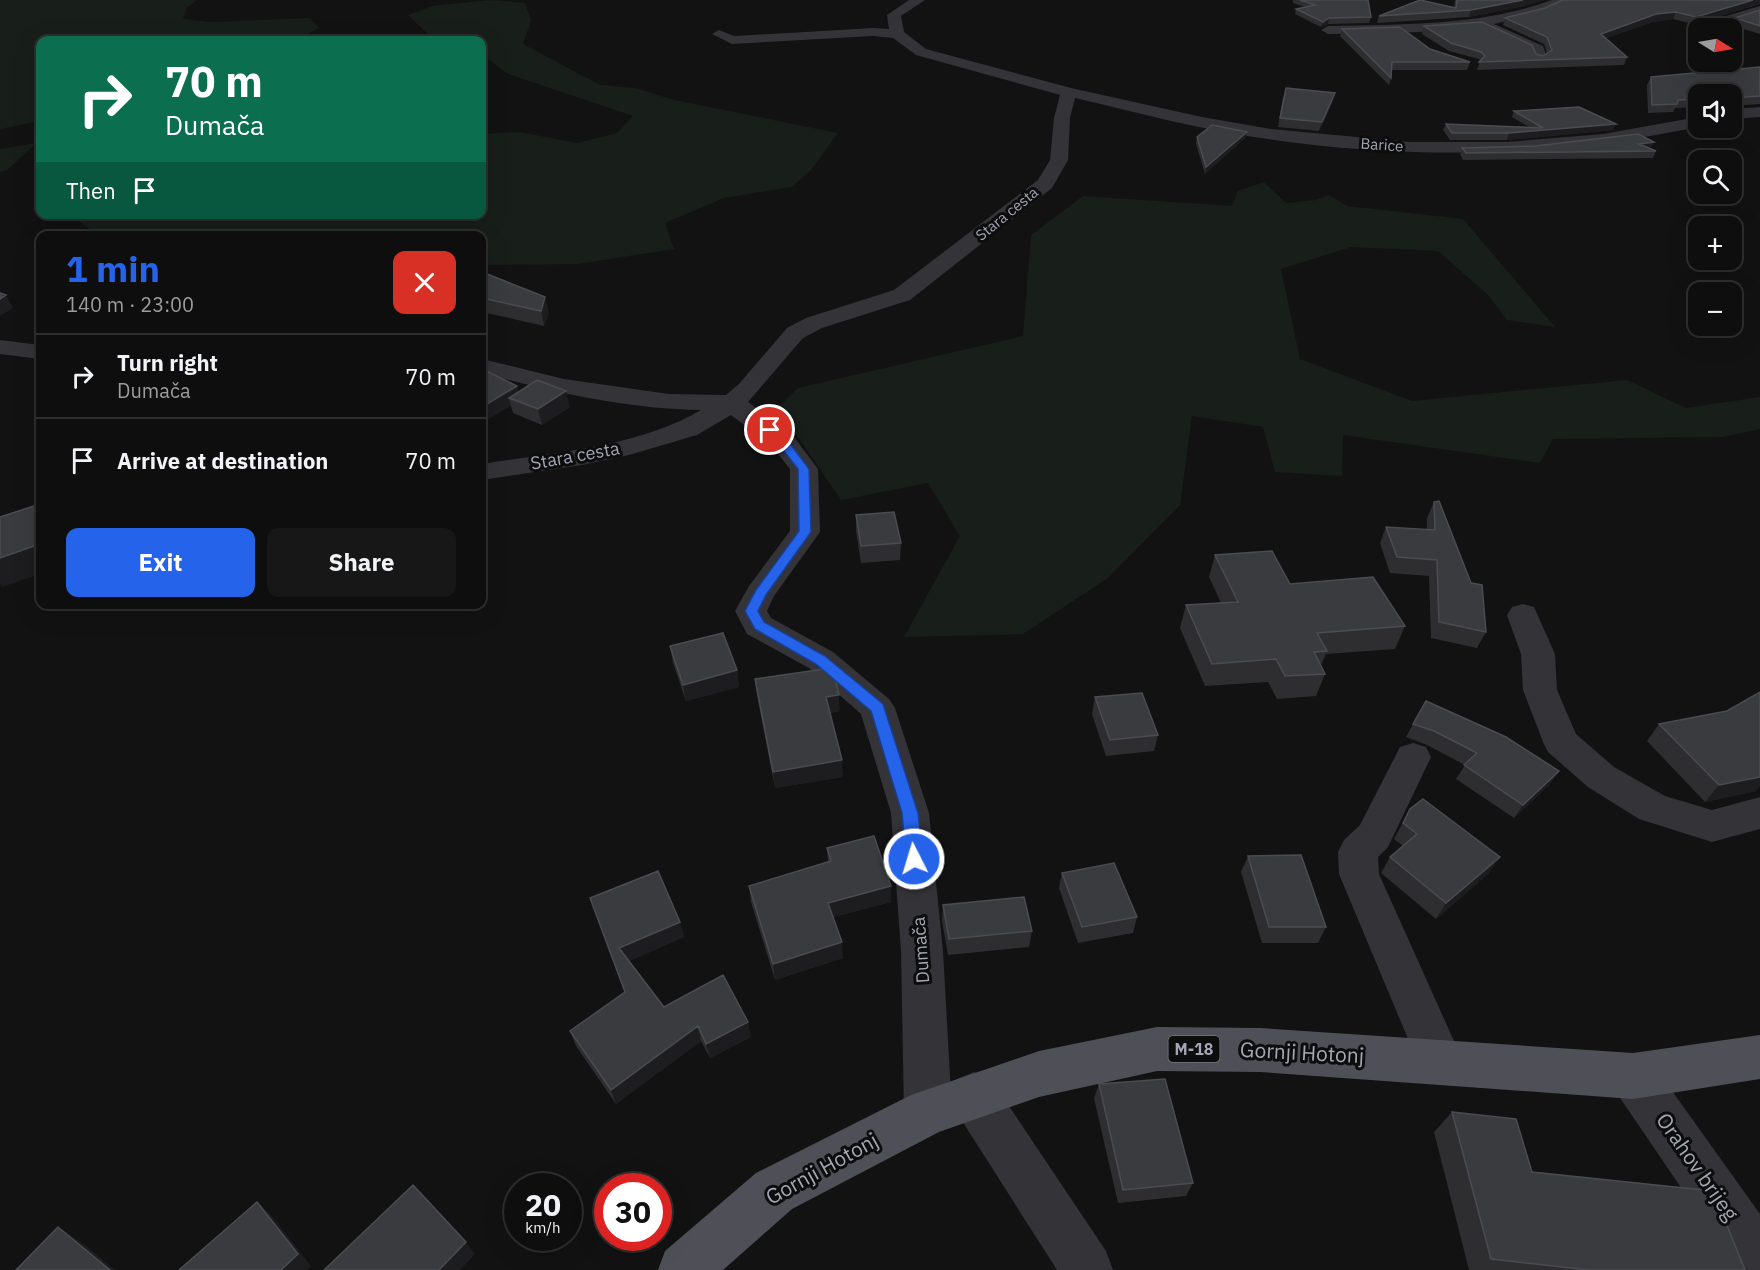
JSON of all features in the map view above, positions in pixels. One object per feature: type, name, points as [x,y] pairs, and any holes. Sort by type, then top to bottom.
[{"type":"main road","name":"Gornji Hotonj","points":[[684,1270],[774,1191],[928,1112],[1039,1074],[1157,1049],[1260,1050],[1633,1076],[1760,1057]]},
{"type":"street","points":[[897,34],[894,15],[918,0]]},
{"type":"street","points":[[1328,30],[1402,28],[1481,21],[1540,10],[1564,0]]},
{"type":"street","points":[[1733,18],[1760,9],[1760,0]]},
{"type":"street","points":[[1481,21],[1538,50],[1539,57]]},
{"type":"street","points":[[1402,28],[1416,41]]},
{"type":"street","points":[[719,34],[732,40],[873,33],[897,34],[921,52],[1069,92]]},
{"type":"street","name":"Barice","points":[[1069,92],[1246,131],[1354,144],[1438,149],[1503,148],[1576,142],[1688,124]]},
{"type":"street","name":"Stara cesta","points":[[486,471],[582,456],[654,440],[688,429],[732,403],[748,389],[795,333],[814,323],[902,295],[1045,184],[1059,160],[1062,118],[1069,92]]},
{"type":"street","points":[[1742,113],[1760,111]]},
{"type":"street","points":[[0,346],[36,350]]},
{"type":"street","points":[[486,367],[563,387],[669,402],[732,403]]},
{"type":"street","name":"Dumača","points":[[732,403],[781,440],[804,469],[805,532],[760,593],[751,611],[759,626],[820,660],[877,708],[910,813],[922,951],[928,1112]]},
{"type":"street","points":[[1523,615],[1538,654],[1540,690],[1561,742],[1601,777],[1653,808],[1713,826],[1760,813]]},
{"type":"street","points":[[1413,757],[1374,836],[1358,852],[1359,874],[1440,1061]]},
{"type":"street","name":"Orahov brijeg","points":[[1633,1076],[1760,1258]]},
{"type":"street","points":[[974,1095],[1087,1270]]},
{"type":"shaded area","points":[[0,0],[197,0],[187,8],[183,19],[211,22],[310,18],[319,28],[304,36],[36,36],[36,122],[0,129]]},
{"type":"shaded area","points":[[490,0],[525,3],[531,20],[523,44],[600,85],[636,88],[674,100],[838,133],[811,170],[792,187],[724,198],[665,223],[674,249],[578,264],[486,265],[486,231],[92,231],[80,222],[80,219],[486,219],[486,134],[520,132],[577,143],[617,133],[633,116],[506,73],[486,57],[486,36],[430,36],[408,15],[432,6]]},
{"type":"shaded area","points":[[36,143],[7,170],[0,172],[0,149]]},
{"type":"shaded area","points":[[1264,182],[1286,203],[1316,200],[1329,195],[1347,206],[1463,219],[1555,327],[1507,320],[1488,295],[1438,251],[1351,247],[1281,269],[1300,359],[1412,401],[1627,380],[1686,408],[1760,397],[1760,429],[1723,437],[1553,439],[1540,463],[1343,435],[1342,476],[1275,472],[1263,427],[1192,416],[1180,505],[1108,578],[1023,634],[904,637],[960,536],[928,483],[841,500],[778,408],[798,388],[1023,336],[1031,235],[1083,196],[1232,206],[1238,191]]},
{"type":"building","points":[[1300,0],[1368,0],[1371,17],[1329,18],[1323,22],[1296,9],[1315,5]]},
{"type":"building","points":[[1420,0],[1456,8],[1457,0],[1523,0],[1471,10],[1379,16]]},
{"type":"building","points":[[1563,0],[1753,0],[1696,17],[1676,12],[1656,14],[1601,34],[1627,57],[1479,62],[1485,56],[1481,52],[1451,43],[1424,26],[1482,22],[1532,45],[1536,54],[1543,56],[1552,50],[1547,37],[1505,18],[1545,8]]},
{"type":"building","points":[[1760,10],[1760,26],[1742,20],[1742,18],[1735,18]]},
{"type":"building","points":[[1400,27],[1430,49],[1470,62],[1392,62],[1391,78],[1342,29]]},
{"type":"building","points":[[1760,67],[1760,96],[1742,97],[1742,84],[1688,84],[1688,100],[1678,100],[1677,104],[1652,105],[1651,77],[1706,72],[1742,72],[1742,69]]},
{"type":"building","points":[[1286,88],[1335,93],[1322,122],[1280,118]]},
{"type":"building","points":[[1579,107],[1616,124],[1509,133],[1452,133],[1446,124],[1543,128],[1514,111]]},
{"type":"building","points":[[1212,125],[1247,132],[1206,167],[1197,137]]},
{"type":"building","points":[[1638,134],[1654,142],[1639,144],[1656,151],[1466,153],[1462,148],[1535,146]]},
{"type":"building","points":[[486,274],[545,297],[541,311],[486,299]]},
{"type":"building","points":[[486,371],[517,386],[486,405]]},
{"type":"building","points":[[537,380],[566,391],[538,409],[509,398]]},
{"type":"building","points":[[1439,501],[1471,583],[1482,585],[1486,632],[1439,622],[1437,560],[1397,557],[1386,527],[1435,530],[1434,502]]},
{"type":"building","points":[[36,505],[36,545],[0,558],[0,517]]},
{"type":"building","points":[[894,512],[901,543],[861,546],[856,515]]},
{"type":"building","points":[[1272,551],[1290,584],[1373,577],[1405,626],[1317,633],[1327,651],[1314,652],[1325,674],[1285,676],[1276,659],[1212,664],[1186,605],[1238,602],[1215,555]]},
{"type":"building","points":[[723,633],[737,670],[683,685],[670,646]]},
{"type":"building","points":[[824,669],[835,678],[839,695],[826,697],[842,760],[773,772],[755,679]]},
{"type":"building","points":[[1760,692],[1760,777],[1719,785],[1659,724],[1727,711]]},
{"type":"building","points":[[1142,693],[1158,735],[1110,740],[1095,697]]},
{"type":"building","points":[[1426,701],[1506,737],[1559,771],[1523,805],[1464,765],[1477,753],[1434,731],[1413,724]]},
{"type":"building","points":[[1423,799],[1500,857],[1446,903],[1390,857],[1417,834],[1403,823],[1410,809]]},
{"type":"building","points":[[874,836],[891,886],[828,903],[842,942],[773,964],[749,886],[831,861],[827,848]]},
{"type":"building","points":[[1301,855],[1326,927],[1269,927],[1248,856]]},
{"type":"building","points":[[1114,863],[1137,917],[1082,927],[1062,873]]},
{"type":"building","points":[[658,871],[680,922],[619,948],[664,1007],[723,975],[748,1022],[706,1044],[698,1026],[611,1090],[570,1031],[625,992],[590,898]]},
{"type":"building","points":[[1024,897],[1032,931],[949,939],[943,905]]},
{"type":"building","points":[[1165,1079],[1193,1183],[1123,1190],[1099,1084]]},
{"type":"building","points":[[1452,1112],[1516,1119],[1532,1172],[1713,1191],[1745,1270],[1589,1270],[1491,1259]]},
{"type":"building","points":[[413,1185],[466,1242],[439,1270],[324,1270]]},
{"type":"building","points":[[257,1202],[298,1254],[281,1270],[179,1270]]},
{"type":"building","points":[[58,1227],[110,1270],[16,1270]]},
{"type":"route","points":[[770,430],[804,469],[805,532],[760,593],[751,611],[759,626],[820,660],[877,708],[910,813],[914,859]]}]
